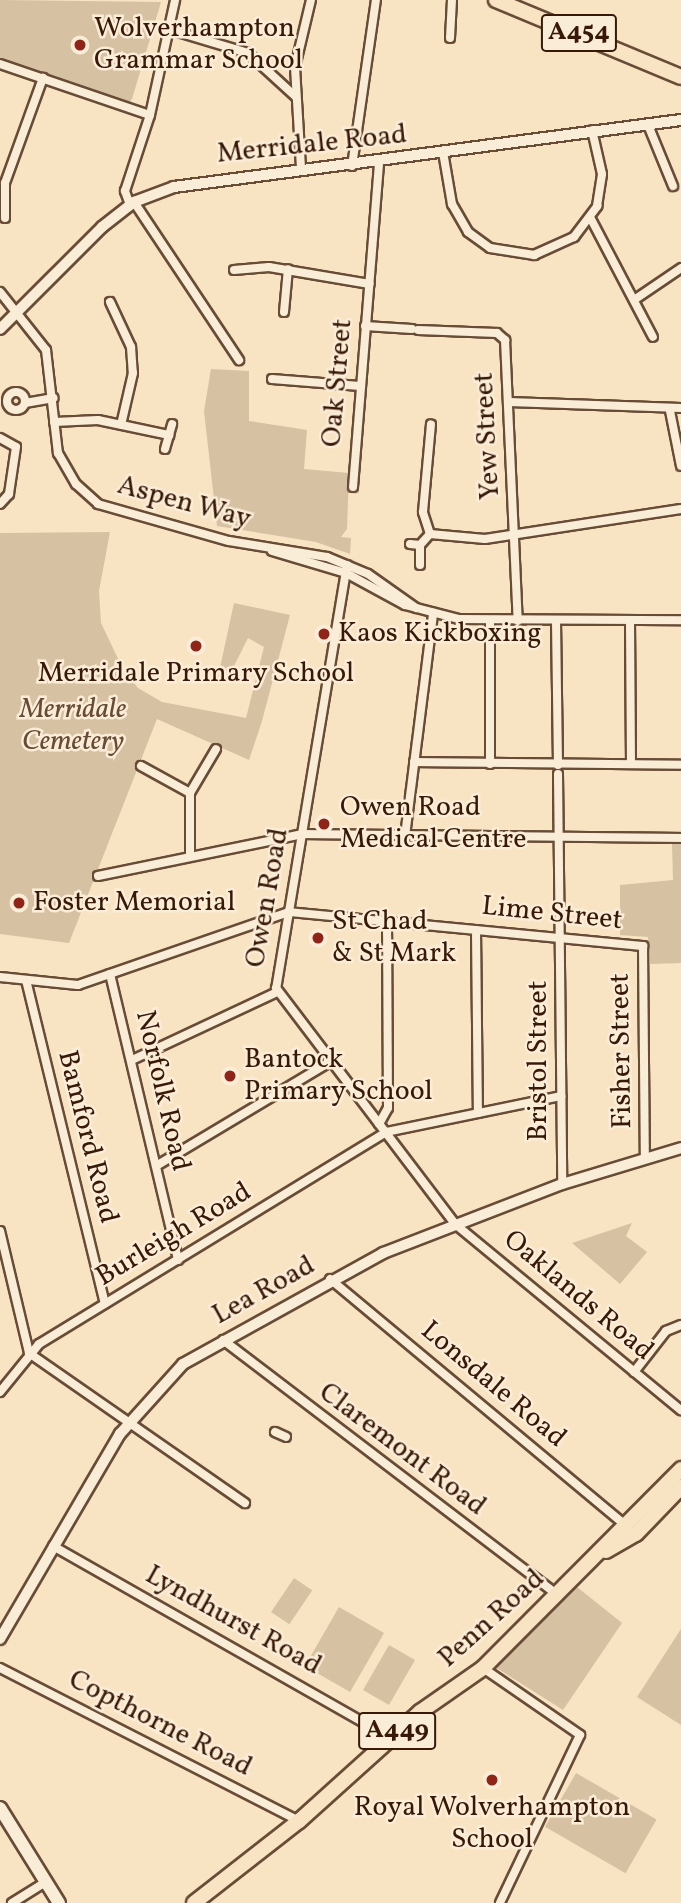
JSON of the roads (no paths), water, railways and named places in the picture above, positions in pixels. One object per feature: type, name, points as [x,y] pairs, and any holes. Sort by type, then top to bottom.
[{"type":"highway","name":"A454","points":[[496,0],[681,77]]},
{"type":"highway","name":"Penn Road","points":[[194,1903],[299,1821],[389,1737],[483,1668],[681,1469]]},
{"type":"highway","name":"Penn Road","points":[[595,1556],[636,1534],[681,1487]]},
{"type":"main road","points":[[2,1816],[59,1903]]},
{"type":"street","points":[[175,0],[171,30],[150,115],[125,191],[239,360]]},
{"type":"street","points":[[301,169],[296,51],[311,0]]},
{"type":"street","points":[[352,166],[376,0]]},
{"type":"street","points":[[450,38],[452,0]]},
{"type":"street","points":[[171,30],[242,50],[296,97]]},
{"type":"street","points":[[0,64],[150,115]]},
{"type":"street","points":[[5,219],[5,183],[43,78]]},
{"type":"street","name":"Merridale Road","points":[[0,330],[132,204],[204,180],[301,169],[379,164],[592,130],[681,120]]},
{"type":"street","points":[[649,125],[673,186]]},
{"type":"street","points":[[443,152],[457,218],[490,248],[523,256],[551,250],[591,219],[602,174],[592,130]]},
{"type":"street","name":"Oak Street","points":[[354,487],[379,164]]},
{"type":"street","points":[[591,219],[634,300],[639,319],[653,337]]},
{"type":"street","name":"Oak Street","points":[[234,270],[245,264],[370,284]]},
{"type":"street","points":[[634,300],[681,268]]},
{"type":"street","points":[[285,312],[290,302],[288,269]]},
{"type":"street","name":"Aspen Way","points":[[0,292],[46,349],[54,398],[54,422],[68,474],[98,504],[346,569],[416,608],[433,613],[490,621],[681,621]]},
{"type":"street","points":[[110,302],[131,347],[133,373],[121,425]]},
{"type":"street","name":"Yew Street","points":[[366,326],[415,329],[429,333],[503,334],[509,402],[518,621]]},
{"type":"street","points":[[278,383],[360,386]]},
{"type":"street","points":[[25,403],[54,398]]},
{"type":"street","points":[[509,402],[670,411],[681,408]]},
{"type":"street","points":[[670,411],[681,466]]},
{"type":"street","points":[[54,422],[121,425],[169,435]]},
{"type":"street","points":[[165,449],[172,424]]},
{"type":"street","points":[[430,534],[423,512],[431,424]]},
{"type":"street","points":[[0,438],[16,447],[9,494],[0,504]]},
{"type":"street","points":[[343,459],[354,460]]},
{"type":"street","points":[[430,534],[464,540],[515,536],[681,509]]},
{"type":"street","points":[[421,565],[420,545],[430,534]]},
{"type":"street","points":[[410,544],[420,545]]},
{"type":"street","name":"Owen Road","points":[[346,569],[277,992],[455,1224]]},
{"type":"street","points":[[405,836],[433,613]]},
{"type":"street","points":[[490,621],[490,764]]},
{"type":"street","name":"Bristol Street","points":[[556,621],[562,1184]]},
{"type":"street","points":[[630,621],[631,764]]},
{"type":"street","points":[[190,854],[190,793],[216,749]]},
{"type":"street","points":[[415,762],[558,769],[631,764],[681,765]]},
{"type":"street","points":[[141,766],[190,793]]},
{"type":"street","points":[[98,876],[190,854],[303,834],[558,841],[681,838]]},
{"type":"street","points":[[0,977],[78,985],[289,912]]},
{"type":"street","name":"Lime Street","points":[[289,912],[643,946]]},
{"type":"street","points":[[379,1124],[388,1108],[387,921]]},
{"type":"street","points":[[476,930],[478,1114]]},
{"type":"street","name":"Fisher Street","points":[[643,946],[645,1157]]},
{"type":"street","name":"Norfolk Road","points":[[110,974],[178,1260]]},
{"type":"street","name":"Bamford Road","points":[[26,980],[105,1304]]},
{"type":"street","points":[[132,1060],[277,992]]},
{"type":"street","points":[[156,1166],[330,1062]]},
{"type":"street","points":[[386,1132],[561,1096]]},
{"type":"street","name":"Burleigh Road","points":[[0,1392],[29,1353],[386,1132]]},
{"type":"street","name":"Lea Road","points":[[0,1640],[128,1422],[176,1369],[330,1279],[455,1224],[562,1184],[681,1148]]},
{"type":"street","name":"Oaklands Road","points":[[455,1224],[681,1412]]},
{"type":"street","points":[[0,1231],[29,1353],[245,1503]]},
{"type":"street","name":"Lonsdale Road","points":[[330,1279],[627,1526]]},
{"type":"street","points":[[634,1372],[666,1331],[681,1325]]},
{"type":"street","name":"Claremont Road","points":[[223,1340],[556,1594]]},
{"type":"street","points":[[275,1432],[286,1437]]},
{"type":"street","name":"Lyndhurst Road","points":[[53,1546],[389,1737]]},
{"type":"street","name":"Copthorne Road","points":[[0,1668],[299,1821]]},
{"type":"street","points":[[483,1668],[580,1735],[500,1903]]},
{"type":"street","points":[[12,1903],[44,1883]]},
{"type":"place","name":"Wolverhampton Grammar School","points":[[80,45]]},
{"type":"place","name":"Kaos Kickboxing","points":[[324,634]]},
{"type":"place","name":"Merridale Primary School","points":[[196,646]]},
{"type":"place","name":"Owen Road Medical Centre","points":[[324,824]]},
{"type":"place","name":"Foster Memorial","points":[[19,903]]},
{"type":"place","name":"St Chad & St Mark","points":[[318,938]]},
{"type":"place","name":"Bantock Primary School","points":[[230,1076]]},
{"type":"place","name":"Royal Wolverhampton School","points":[[492,1780]]},
{"type":"park label","name":"Merridale Cemetery","points":[[73,726]]}]
